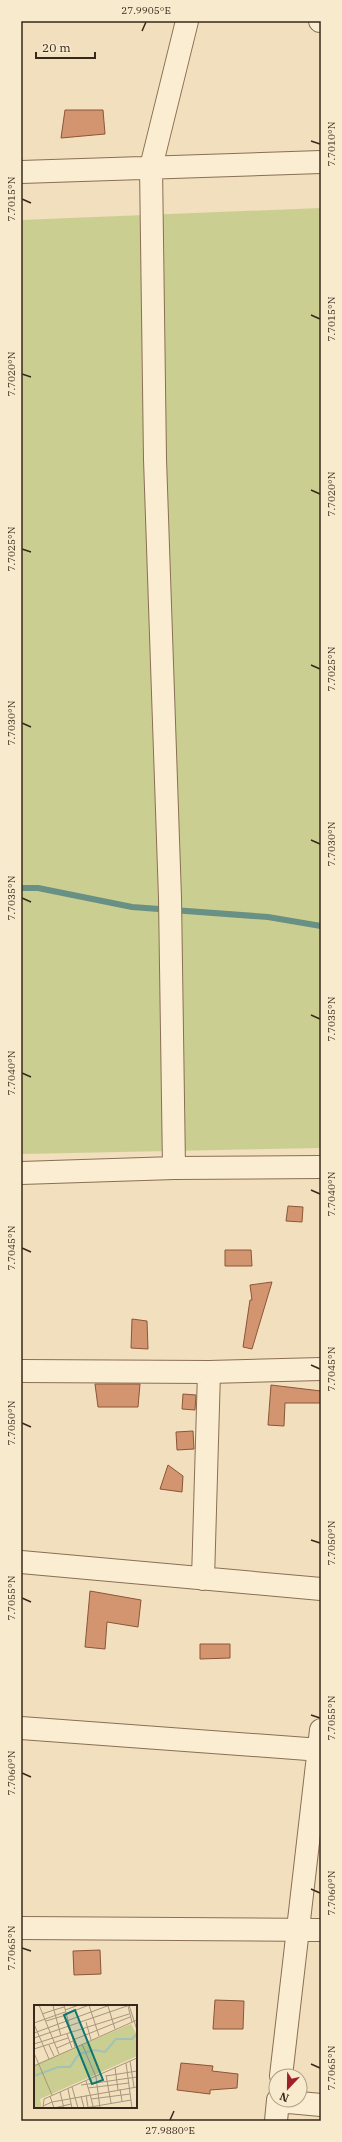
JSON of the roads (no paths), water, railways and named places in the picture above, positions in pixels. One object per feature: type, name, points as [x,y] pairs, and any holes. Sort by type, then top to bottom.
[{"type":"street","points":[[174,1168],[170,898],[155,467],[151,167],[187,21]]},
{"type":"street","points":[[21,172],[321,162]]},
{"type":"street","points":[[21,1173],[174,1168],[321,1167]]},
{"type":"street","points":[[21,1371],[209,1372],[321,1369]]},
{"type":"street","points":[[203,1579],[209,1372]]},
{"type":"street","points":[[21,1562],[321,1589]]},
{"type":"street","points":[[21,1728],[320,1743],[282,2068]]},
{"type":"street","points":[[21,1928],[321,1930]]},
{"type":"street","points":[[308,2106],[321,2105]]},
{"type":"waterway","points":[[21,888],[38,888],[132,907],[268,917],[321,926]]}]
